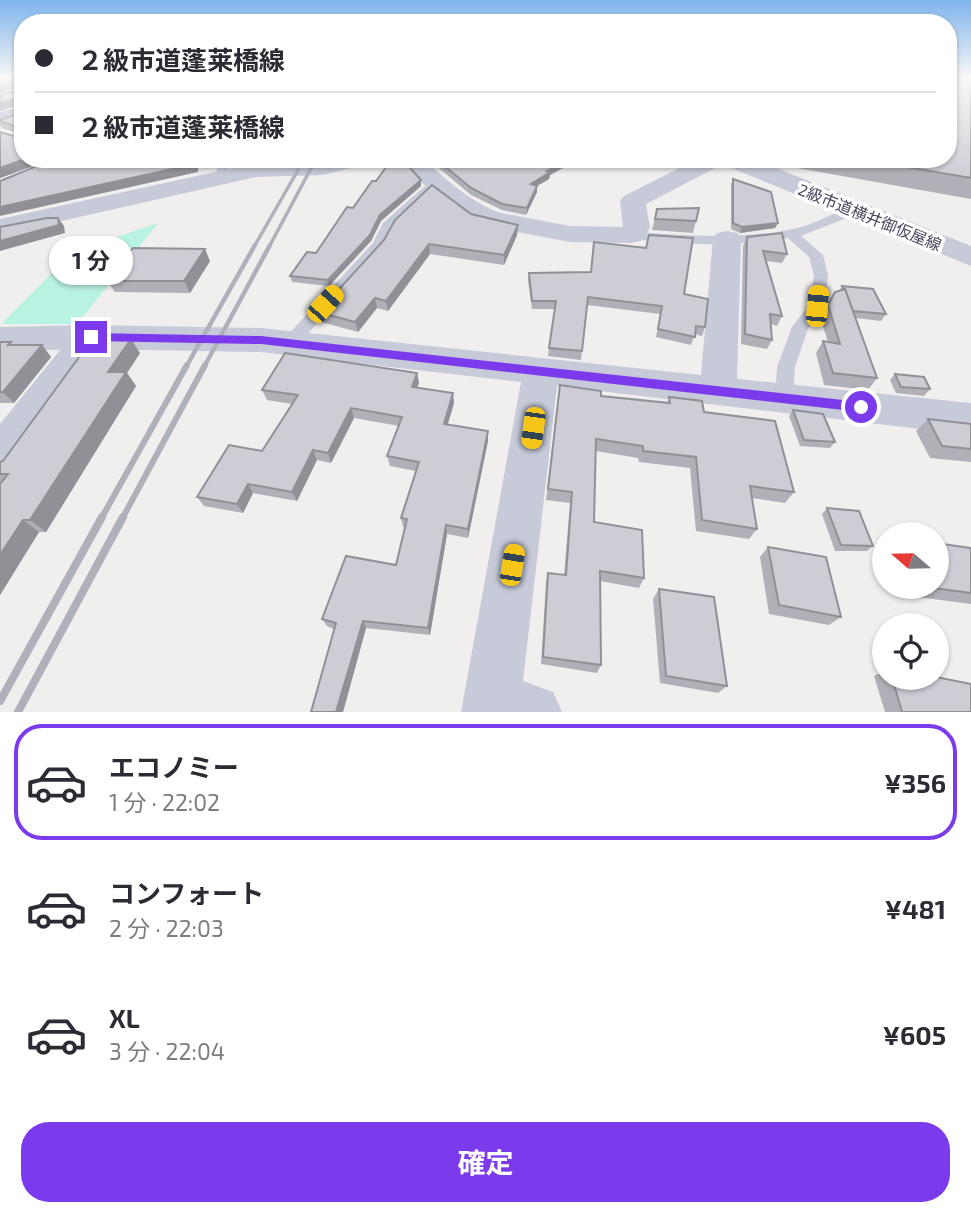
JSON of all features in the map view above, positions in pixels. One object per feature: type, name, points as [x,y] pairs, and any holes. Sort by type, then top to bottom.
[{"type":"street","points":[[0,227],[223,168],[323,168]]},
{"type":"street","points":[[420,168],[434,182],[481,215],[495,220],[523,223],[570,234],[631,235],[637,228],[633,201],[697,168]]},
{"type":"street","name":"2級市道横井御仮屋線","points":[[753,168],[971,257]]},
{"type":"street","points":[[718,392],[727,239]]},
{"type":"street","points":[[0,458],[91,337]]},
{"type":"street","points":[[0,339],[202,338],[289,344],[971,419]]},
{"type":"street","points":[[505,709],[541,373]]},
{"type":"lane","points":[[289,344],[379,245],[388,226],[434,182]]},
{"type":"lane","points":[[631,235],[664,239],[727,239],[791,234],[814,228],[853,210]]},
{"type":"lane","points":[[784,399],[786,367],[800,327],[817,306],[821,275],[816,256],[791,234]]},
{"type":"green space","points":[[158,223],[77,324],[1,324],[62,263],[108,240]]},
{"type":"building","points":[[957,111],[971,111],[971,178],[913,168],[957,168]]},
{"type":"building","points":[[14,115],[14,126],[0,121]]},
{"type":"building","points":[[0,132],[14,136],[14,163],[0,168]]},
{"type":"building","points":[[32,168],[177,168],[0,207],[0,181]]},
{"type":"building","points":[[385,168],[410,168],[421,180],[380,215],[370,235],[328,280],[290,276],[307,252],[316,253],[347,207],[353,208],[372,181],[376,181]]},
{"type":"building","points":[[447,168],[552,168],[531,184],[537,186],[527,208],[502,204],[471,188]]},
{"type":"building","points":[[733,179],[771,192],[778,223],[742,227],[733,223]]},
{"type":"building","points":[[432,185],[471,214],[518,225],[504,255],[429,244],[386,301],[375,298],[355,322],[318,312],[384,240],[395,220]]},
{"type":"building","points":[[699,208],[696,221],[655,219],[657,209]]},
{"type":"building","points":[[58,218],[59,225],[0,241],[0,227]]},
{"type":"building","points":[[782,233],[787,254],[763,251],[782,316],[770,314],[772,340],[745,334],[747,237]]},
{"type":"building","points":[[649,235],[693,238],[684,294],[708,299],[705,327],[696,326],[695,337],[658,329],[662,306],[588,297],[582,351],[549,348],[556,301],[532,301],[529,273],[591,272],[594,242],[646,248]]},
{"type":"building","points":[[133,248],[205,249],[184,281],[107,281]]},
{"type":"building","points":[[842,286],[873,289],[886,314],[853,311]]},
{"type":"building","points":[[845,289],[877,378],[833,373],[823,341],[840,344],[828,305],[835,292]]},
{"type":"building","points":[[93,338],[131,339],[108,372],[126,372],[30,520],[23,520],[0,555],[0,484],[8,474],[0,474],[0,462]]},
{"type":"building","points":[[0,342],[11,342],[8,345],[42,345],[3,392],[0,392]]},
{"type":"building","points":[[285,353],[417,373],[412,387],[453,393],[444,424],[488,431],[468,529],[446,525],[428,628],[363,621],[336,712],[311,712],[336,623],[322,619],[346,556],[396,565],[407,519],[401,518],[419,462],[387,456],[402,417],[351,408],[328,453],[313,450],[292,492],[248,484],[237,504],[197,497],[229,445],[262,451],[298,395],[262,390]]},
{"type":"building","points":[[895,374],[924,377],[930,389],[901,387]]},
{"type":"building","points":[[560,385],[601,391],[601,396],[670,403],[669,397],[702,401],[704,412],[775,421],[794,492],[750,486],[757,529],[702,520],[696,457],[643,451],[643,446],[596,439],[594,522],[642,530],[644,578],[600,571],[601,665],[543,657],[548,573],[566,575],[572,492],[548,489]]},
{"type":"building","points":[[793,410],[823,414],[835,442],[804,440]]},
{"type":"building","points":[[928,419],[971,424],[971,449],[942,446]]},
{"type":"building","points":[[827,508],[859,511],[872,544],[872,546],[841,545]]},
{"type":"building","points":[[949,545],[971,550],[971,593],[949,590]]},
{"type":"building","points":[[768,547],[826,557],[841,617],[779,605]]},
{"type":"building","points":[[659,589],[714,597],[727,686],[666,676]]},
{"type":"building","points":[[949,680],[971,684],[971,712],[902,712],[896,690],[949,690]]},
{"type":"railway","points":[[269,247],[311,168]]},
{"type":"railway","points":[[254,247],[298,170]]},
{"type":"railway","points":[[186,367],[255,245]]},
{"type":"railway","points":[[204,367],[270,245]]},
{"type":"railway","points":[[101,519],[187,365]]},
{"type":"railway","points":[[122,519],[205,365]]},
{"type":"railway","points":[[0,701],[102,517]]},
{"type":"railway","points":[[18,712],[123,517]]},
{"type":"route","points":[[91,337],[261,340],[861,407]]}]
